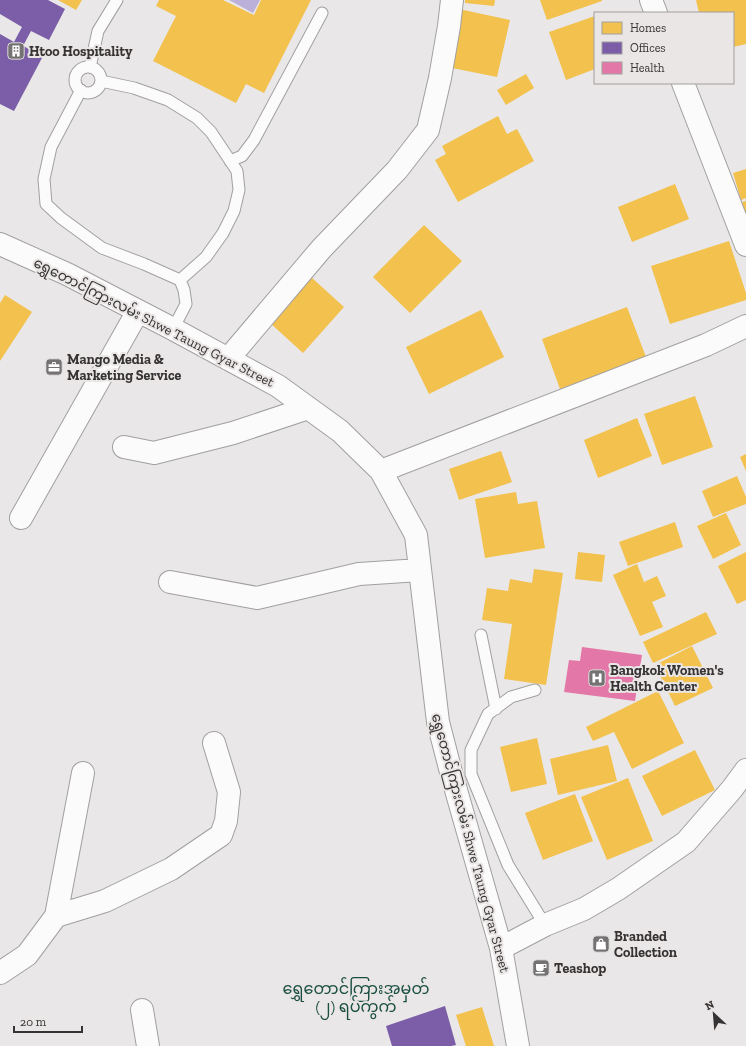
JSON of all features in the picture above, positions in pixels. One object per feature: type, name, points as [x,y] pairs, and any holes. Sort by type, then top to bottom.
[{"type":"street","points":[[228,359],[322,248],[397,170],[428,130],[440,78],[452,0]]},
{"type":"street","points":[[651,0],[656,12]]},
{"type":"street","points":[[683,84],[746,245]]},
{"type":"street","name":"ရွှေတောင်ကြားလမ်း Shwe Taung Gyar Street","points":[[0,244],[67,274],[174,329],[278,386],[340,431],[381,472],[416,535],[438,722],[502,948],[518,1046]]},
{"type":"street","points":[[21,518],[138,311]]},
{"type":"street","points":[[381,472],[706,345],[746,326]]},
{"type":"street","points":[[124,447],[154,453],[233,432],[308,408]]},
{"type":"street","points":[[170,582],[256,598],[359,574],[420,570]]},
{"type":"street","points":[[56,916],[105,901],[165,872],[220,835],[226,821],[229,792],[214,743]]},
{"type":"street","points":[[502,948],[545,925],[584,909],[618,889],[686,842],[732,789],[746,770]]},
{"type":"street","points":[[0,973],[27,955],[56,916],[83,773]]},
{"type":"street","points":[[142,1010],[148,1046]]},
{"type":"lane","points":[[90,67],[98,30],[117,0]]},
{"type":"lane","points":[[230,161],[242,156],[254,140],[322,13]]},
{"type":"lane","points":[[90,67],[96,70],[100,75],[101,81],[99,87],[94,92],[87,93],[76,85],[78,72],[83,68],[90,67]]},
{"type":"lane","points":[[101,81],[134,88],[168,100],[197,118],[211,132],[237,172],[240,190],[234,211],[223,232],[206,257],[180,280]]},
{"type":"lane","points":[[81,90],[51,147],[44,179],[46,204],[61,218],[102,248],[180,280],[184,290],[186,304],[174,329]]},
{"type":"lane","points":[[480,635],[496,709]]},
{"type":"lane","points":[[535,690],[511,697],[488,714],[471,750],[471,774],[508,865],[545,925]]},
{"type":"shaded area","points":[[229,0],[260,0],[253,13]]},
{"type":"building: Homes","points":[[58,0],[82,0],[76,10]]},
{"type":"building: Homes","points":[[159,0],[223,0],[254,15],[261,0],[311,0],[264,93],[246,84],[236,103],[153,61],[176,16],[156,6]]},
{"type":"building: Homes","points":[[465,0],[495,0],[494,6],[465,3]]},
{"type":"building: Homes","points":[[540,0],[602,0],[602,1],[547,20]]},
{"type":"building: Homes","points":[[696,0],[746,0],[746,44],[734,47],[734,12],[699,12]]},
{"type":"building: Homes","points":[[459,9],[510,20],[497,77],[447,67]]},
{"type":"building: Homes","points":[[594,16],[594,69],[566,80],[549,32]]},
{"type":"building: Homes","points":[[526,74],[534,88],[506,105],[497,90]]},
{"type":"building: Homes","points":[[498,116],[507,134],[517,129],[534,161],[458,202],[435,160],[446,154],[442,146]]},
{"type":"building: Homes","points":[[746,169],[746,198],[741,200],[733,173]]},
{"type":"building: Homes","points":[[675,184],[689,219],[632,242],[618,207]]},
{"type":"building: Homes","points":[[746,201],[746,214],[742,202]]},
{"type":"building: Homes","points":[[424,225],[462,261],[410,313],[373,277]]},
{"type":"building: Homes","points":[[729,241],[746,293],[746,300],[670,324],[651,266]]},
{"type":"building: Homes","points":[[311,277],[344,307],[303,353],[269,322]]},
{"type":"building: Homes","points":[[5,295],[32,312],[0,361],[0,303]]},
{"type":"building: Homes","points":[[627,307],[646,357],[560,389],[542,339]]},
{"type":"building: Homes","points":[[481,310],[504,357],[429,394],[406,347]]},
{"type":"building: Homes","points":[[695,396],[713,447],[662,465],[644,414]]},
{"type":"building: Homes","points":[[637,418],[652,456],[598,478],[584,440]]},
{"type":"building: Homes","points":[[501,451],[512,482],[459,500],[449,469]]},
{"type":"building: Homes","points":[[746,454],[746,471],[740,457]]},
{"type":"building: Homes","points":[[737,476],[746,497],[746,504],[713,517],[702,491]]},
{"type":"building: Homes","points":[[516,492],[518,504],[537,501],[545,548],[485,558],[475,499]]},
{"type":"building: Homes","points":[[726,513],[741,545],[713,559],[697,526]]},
{"type":"building: Homes","points":[[675,522],[683,547],[628,566],[619,542]]},
{"type":"building: Homes","points":[[578,552],[605,555],[602,582],[575,579]]},
{"type":"building: Homes","points":[[746,552],[746,600],[737,604],[718,566]]},
{"type":"building: Homes","points":[[637,564],[644,582],[657,576],[666,596],[652,602],[663,627],[640,636],[613,575]]},
{"type":"building: Homes","points":[[534,569],[563,573],[546,685],[504,679],[512,624],[482,620],[487,588],[508,591],[510,579],[532,583]]},
{"type":"building: Homes","points":[[706,612],[717,634],[653,663],[643,642]]},
{"type":"building: Homes","points":[[692,646],[713,688],[675,706],[655,665]]},
{"type":"building: Homes","points":[[658,691],[684,743],[632,769],[614,732],[593,741],[586,727]]},
{"type":"building: Homes","points":[[537,738],[547,784],[511,792],[500,747]]},
{"type":"building: Homes","points":[[608,745],[617,781],[558,795],[550,759]]},
{"type":"building: Homes","points":[[695,750],[715,790],[662,816],[642,776]]},
{"type":"building: Homes","points":[[628,778],[653,841],[607,860],[581,797]]},
{"type":"building: Homes","points":[[575,794],[593,841],[543,860],[525,813]]},
{"type":"building: Homes","points":[[482,1007],[494,1046],[466,1046],[456,1015]]},
{"type":"building: Offices","name":"Htoo Hospitality","points":[[0,0],[48,0],[65,9],[49,40],[31,31],[23,46],[43,56],[14,111],[0,104],[0,34],[14,42],[22,27],[0,14]]},
{"type":"building: Offices","points":[[445,1006],[456,1045],[392,1046],[386,1026]]},
{"type":"building: Health","points":[[582,647],[642,655],[635,701],[564,692],[569,660],[580,661]]},
{"type":"place","name":"Htoo Hospitality","points":[[16,51]]},
{"type":"place","name":"Mango Media & Marketing Service","points":[[54,367]]},
{"type":"place","name":"Bangkok Women's Health Center","points":[[597,678]]},
{"type":"place","name":"Branded Collection","points":[[601,944]]},
{"type":"place","name":"Teashop","points":[[541,968]]},
{"type":"district","name":"ရွှေတောင်ကြားအမှတ် (၂) ရပ်ကွက်","points":[[356,997]]}]
